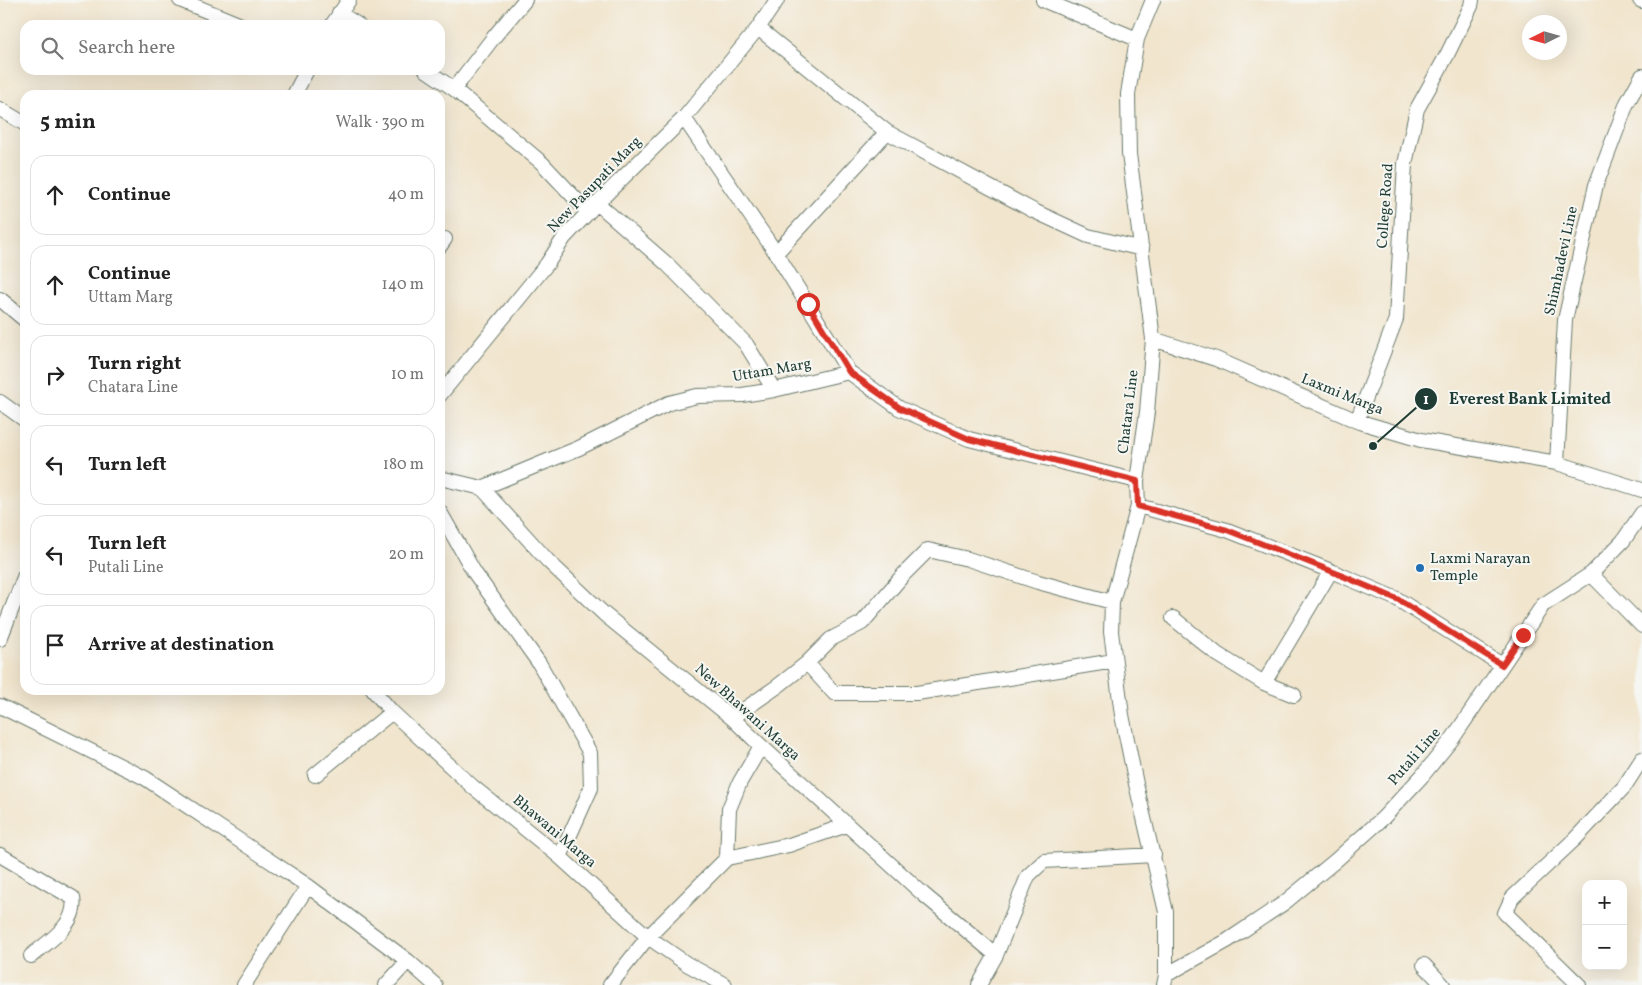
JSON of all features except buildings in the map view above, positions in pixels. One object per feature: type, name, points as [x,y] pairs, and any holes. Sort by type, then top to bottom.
[{"type":"street","points":[[180,0],[229,20]]},
{"type":"street","points":[[336,19],[349,0]]},
{"type":"street","points":[[454,89],[525,0]]},
{"type":"street","name":"New Pasupati Marg","points":[[445,389],[548,264],[564,238],[684,118],[758,28],[777,0]]},
{"type":"street","points":[[1043,0],[1137,39]]},
{"type":"street","name":"Chatara Line","points":[[1153,0],[1137,39],[1128,94],[1128,146],[1153,339],[1147,412],[1137,481],[1138,506],[1112,602],[1111,632],[1122,715],[1166,912],[1165,980]]},
{"type":"street","name":"College Road","points":[[1357,421],[1396,319],[1405,164],[1417,109],[1447,55],[1471,6],[1472,0]]},
{"type":"street","points":[[758,28],[887,132],[1034,211],[1088,236],[1142,249]]},
{"type":"street","points":[[297,90],[304,75]]},
{"type":"street","points":[[433,75],[454,89],[593,208],[667,264],[746,344],[774,390]]},
{"type":"street","name":"Shimhadevi Line","points":[[1556,463],[1565,320],[1596,186],[1627,103],[1642,76]]},
{"type":"street","points":[[0,109],[20,121]]},
{"type":"street","points":[[684,118],[776,253],[849,372],[900,408],[969,439],[1137,481]]},
{"type":"street","points":[[776,253],[887,132]]},
{"type":"street","points":[[0,299],[20,316]]},
{"type":"street","name":"Laxmi Marga","points":[[1153,339],[1216,359],[1357,421],[1421,440],[1556,463],[1642,490]]},
{"type":"street","name":"Uttam Marg","points":[[482,488],[579,448],[669,404],[697,396],[742,395],[774,390],[849,372]]},
{"type":"street","points":[[0,402],[20,416]]},
{"type":"street","points":[[445,479],[482,488]]},
{"type":"street","name":"New Bhawani Marga","points":[[482,488],[548,561],[604,614],[732,718],[923,894],[996,955]]},
{"type":"street","points":[[1138,506],[1227,530],[1397,599],[1502,665]]},
{"type":"street","name":"Putali Line","points":[[1165,980],[1284,903],[1383,818],[1422,776],[1453,738],[1543,605],[1591,574],[1623,541],[1642,513]]},
{"type":"street","points":[[445,521],[474,572],[539,663],[590,753],[591,788],[560,857]]},
{"type":"street","points":[[732,718],[807,663],[831,639],[862,623],[904,574],[928,550],[968,559],[1038,582],[1112,602]]},
{"type":"street","points":[[1264,683],[1331,571]]},
{"type":"street","points":[[1591,574],[1642,626]]},
{"type":"street","points":[[0,639],[20,588]]},
{"type":"street","points":[[1173,618],[1217,654],[1264,683],[1294,695]]},
{"type":"street","points":[[807,663],[834,694],[917,693],[1114,661]]},
{"type":"street","name":"Bhawani Marga","points":[[377,695],[392,712],[473,787],[560,857],[648,937],[687,964],[725,985]]},
{"type":"street","points":[[0,706],[145,778],[308,886],[408,961],[435,985]]},
{"type":"street","points":[[315,775],[392,712]]},
{"type":"street","points":[[727,858],[729,809],[740,782],[761,746]]},
{"type":"street","points":[[1579,985],[1505,913],[1512,898],[1575,840],[1624,787],[1642,758]]},
{"type":"street","points":[[610,985],[648,937],[727,858],[788,845],[847,825]]},
{"type":"street","points":[[0,855],[73,898],[75,908],[65,927],[31,956]]},
{"type":"street","points":[[979,985],[996,955],[1028,876],[1044,861],[1154,855]]},
{"type":"street","points":[[244,985],[308,886]]},
{"type":"street","points":[[386,985],[408,961]]},
{"type":"street","points":[[1424,965],[1443,985]]},
{"type":"place","name":"Everest Bank Limited","points":[[1373,446]]},
{"type":"place","name":"Laxmi Narayan Temple","points":[[1420,568]]},
{"type":"route","points":[[808,304],[849,372],[900,408],[969,439],[1137,481],[1138,506],[1227,530],[1397,599],[1502,665],[1523,635]]}]
